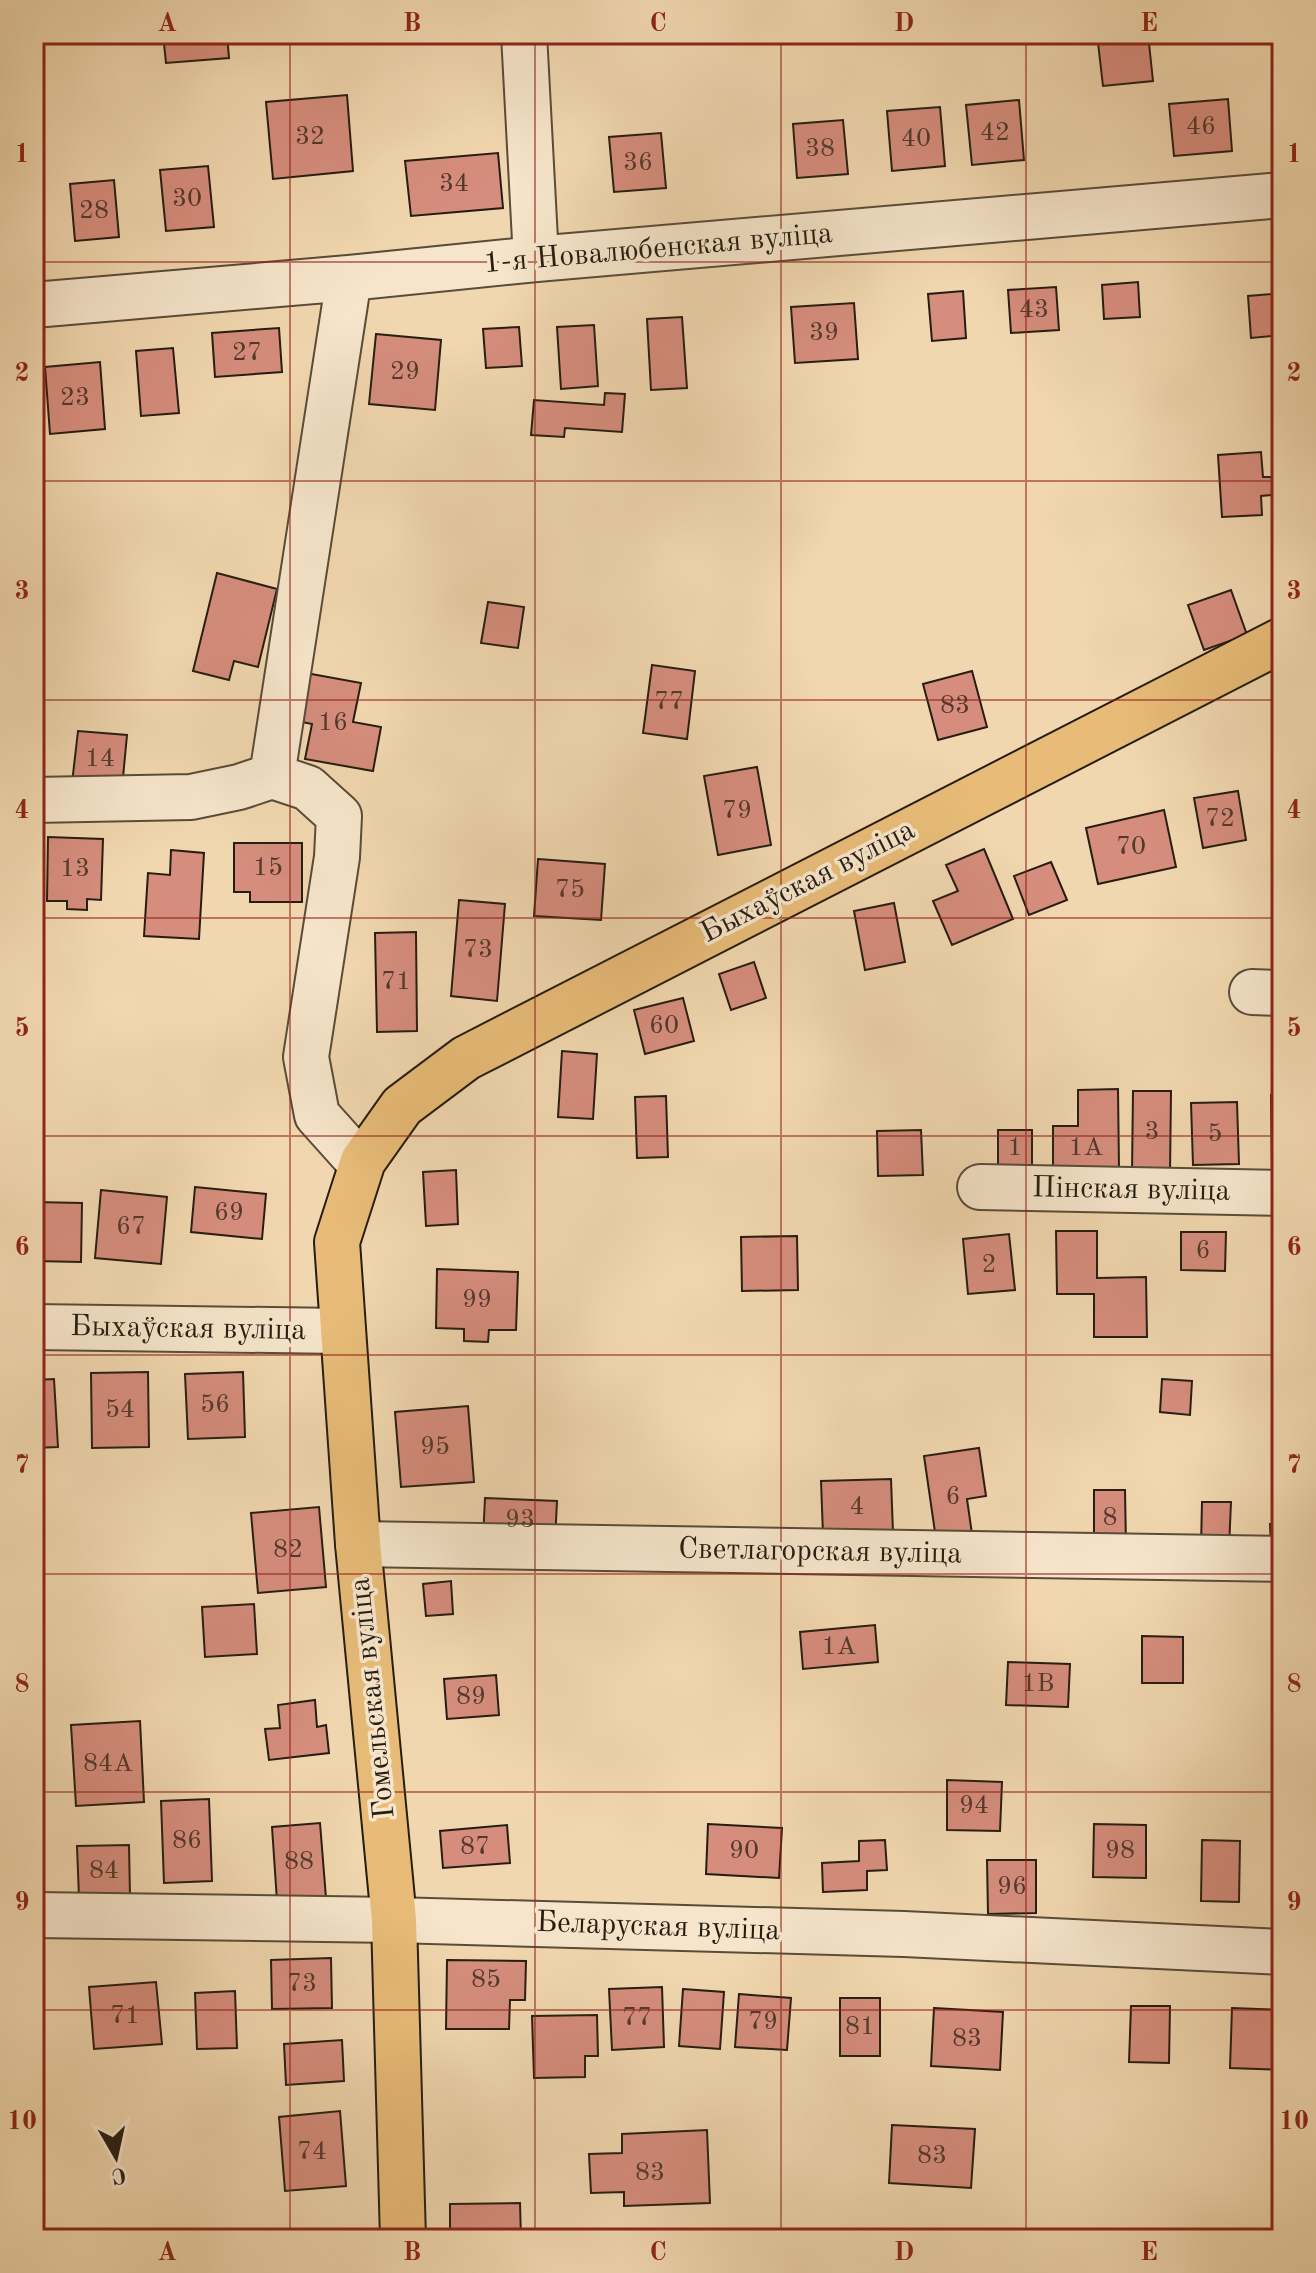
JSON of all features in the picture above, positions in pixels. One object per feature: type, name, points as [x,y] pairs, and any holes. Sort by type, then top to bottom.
[{"type":"main road","name":"Быхаўская вуліца","points":[[362,1162],[402,1106],[466,1058],[1282,640]]},
{"type":"main road","name":"Гомельская вуліца","points":[[362,1162],[337,1242],[358,1544],[394,1920],[403,2239]]},
{"type":"street","points":[[524,34],[536,259]]},
{"type":"street","name":"1-я Новалюбенская вуліца","points":[[34,305],[1282,195]]},
{"type":"street","points":[[272,776],[349,278]]},
{"type":"street","points":[[34,800],[191,797],[272,776],[308,788],[339,816],[337,857],[306,1057],[317,1115],[362,1162]]},
{"type":"street","name":"Пінская вуліца","points":[[980,1187],[1282,1193]]},
{"type":"street","name":"Быхаўская вуліца","points":[[34,1327],[342,1331]]},
{"type":"street","name":"Светлагорская вуліца","points":[[358,1544],[1282,1559]]},
{"type":"street","name":"Беларуская вуліца","points":[[34,1915],[394,1920],[904,1934],[1282,1952]]},
{"type":"building","points":[[163,34],[227,34],[229,58],[166,63]]},
{"type":"building","points":[[1097,34],[1148,34],[1153,81],[1103,86]]},
{"type":"building","points":[[1278,86],[1282,86],[1282,130]]},
{"type":"building","points":[[347,95],[353,171],[273,179],[266,102]]},
{"type":"building","points":[[1228,99],[1232,151],[1174,156],[1169,104]]},
{"type":"building","points":[[1019,100],[1024,160],[972,165],[966,105]]},
{"type":"building","points":[[940,107],[945,166],[892,171],[887,111]]},
{"type":"building","points":[[843,120],[848,174],[797,178],[793,124]]},
{"type":"building","points":[[661,133],[666,188],[614,192],[609,137]]},
{"type":"building","points":[[498,153],[503,208],[411,216],[405,161]]},
{"type":"building","points":[[208,166],[214,227],[166,231],[160,170]]},
{"type":"building","points":[[114,180],[119,237],[75,241],[70,184]]},
{"type":"building","points":[[1138,282],[1140,317],[1104,319],[1102,285]]},
{"type":"building","points":[[1056,287],[1059,330],[1011,333],[1008,290]]},
{"type":"building","points":[[963,291],[966,338],[932,341],[928,294]]},
{"type":"building","points":[[1282,293],[1282,335],[1251,338],[1248,296]]},
{"type":"building","points":[[854,303],[858,359],[795,363],[791,307]]},
{"type":"building","points":[[682,317],[687,388],[651,390],[647,319]]},
{"type":"building","points":[[594,325],[598,386],[561,389],[557,327]]},
{"type":"building","points":[[519,327],[522,366],[486,368],[483,329]]},
{"type":"building","points":[[279,328],[282,372],[215,377],[212,333]]},
{"type":"building","points":[[376,334],[441,340],[435,410],[369,404]]},
{"type":"building","points":[[173,348],[179,413],[141,416],[136,351]]},
{"type":"building","points":[[100,362],[105,429],[50,434],[45,367]]},
{"type":"building","points":[[605,393],[625,394],[622,432],[565,428],[564,437],[531,435],[534,400],[604,405]]},
{"type":"building","points":[[1261,452],[1263,477],[1281,477],[1282,494],[1261,496],[1262,515],[1222,517],[1218,455]]},
{"type":"building","points":[[217,573],[277,589],[258,667],[234,661],[229,680],[193,671]]},
{"type":"building","points":[[1231,590],[1247,635],[1204,650],[1188,605]]},
{"type":"building","points":[[488,602],[524,607],[518,648],[481,643]]},
{"type":"building","points":[[652,665],[695,671],[687,739],[643,733]]},
{"type":"building","points":[[972,671],[987,727],[938,740],[923,684]]},
{"type":"building","points":[[306,673],[361,683],[353,722],[381,727],[373,771],[305,759],[312,724],[297,721]]},
{"type":"building","points":[[78,731],[127,735],[122,788],[72,783]]},
{"type":"building","points":[[757,767],[771,845],[718,855],[704,776]]},
{"type":"building","points":[[1238,791],[1246,840],[1203,848],[1194,798]]},
{"type":"building","points":[[1164,810],[1176,867],[1098,884],[1086,828]]},
{"type":"building","points":[[48,837],[103,839],[101,900],[87,899],[87,910],[67,909],[67,901],[47,901]]},
{"type":"building","points":[[234,843],[302,843],[302,902],[250,902],[250,892],[234,892]]},
{"type":"building","points":[[984,849],[1013,919],[952,945],[933,901],[958,891],[946,865]]},
{"type":"building","points":[[171,850],[204,853],[199,939],[144,936],[148,873],[170,875]]},
{"type":"building","points":[[538,859],[605,864],[601,920],[534,916]]},
{"type":"building","points":[[1051,862],[1067,900],[1029,915],[1014,876]]},
{"type":"building","points":[[459,900],[505,904],[497,1001],[451,996]]},
{"type":"building","points":[[894,903],[905,962],[865,970],[854,911]]},
{"type":"building","points":[[416,932],[417,1031],[377,1032],[375,933]]},
{"type":"building","points":[[754,962],[766,998],[731,1010],[719,974]]},
{"type":"building","points":[[683,998],[694,1041],[645,1054],[634,1010]]},
{"type":"building","points":[[562,1051],[597,1054],[593,1119],[558,1117]]},
{"type":"building","points":[[1118,1089],[1119,1170],[1053,1171],[1053,1126],[1078,1126],[1078,1090]]},
{"type":"building","points":[[1133,1091],[1171,1091],[1170,1173],[1132,1172]]},
{"type":"building","points":[[1271,1095],[1282,1095],[1282,1170],[1272,1170]]},
{"type":"building","points":[[666,1096],[668,1157],[637,1158],[635,1097]]},
{"type":"building","points":[[1237,1102],[1239,1164],[1193,1165],[1191,1103]]},
{"type":"building","points":[[921,1130],[923,1175],[878,1176],[877,1131]]},
{"type":"building","points":[[998,1130],[1032,1130],[1032,1165],[998,1165]]},
{"type":"building","points":[[456,1170],[458,1224],[426,1226],[423,1172]]},
{"type":"building","points":[[195,1187],[266,1194],[262,1239],[191,1232]]},
{"type":"building","points":[[101,1190],[167,1197],[161,1264],[95,1258]]},
{"type":"building","points":[[34,1202],[82,1203],[81,1262],[34,1261]]},
{"type":"building","points":[[1056,1231],[1097,1231],[1097,1278],[1146,1277],[1147,1337],[1094,1337],[1094,1294],[1057,1294]]},
{"type":"building","points":[[1181,1232],[1226,1232],[1225,1271],[1181,1270]]},
{"type":"building","points":[[1009,1234],[1015,1290],[968,1294],[963,1239]]},
{"type":"building","points":[[797,1236],[798,1290],[742,1291],[741,1237]]},
{"type":"building","points":[[437,1269],[518,1272],[516,1330],[489,1330],[488,1342],[464,1341],[464,1329],[436,1328]]},
{"type":"building","points":[[148,1372],[149,1447],[92,1448],[91,1373]]},
{"type":"building","points":[[243,1372],[245,1437],[188,1439],[185,1374]]},
{"type":"building","points":[[54,1379],[58,1447],[34,1448],[34,1380]]},
{"type":"building","points":[[1162,1379],[1192,1381],[1190,1415],[1160,1412]]},
{"type":"building","points":[[468,1406],[474,1482],[401,1487],[395,1412]]},
{"type":"building","points":[[979,1448],[986,1496],[967,1499],[973,1541],[937,1546],[924,1456]]},
{"type":"building","points":[[891,1479],[893,1533],[823,1535],[821,1481]]},
{"type":"building","points":[[1094,1490],[1125,1490],[1126,1546],[1094,1546]]},
{"type":"building","points":[[485,1498],[557,1501],[555,1542],[483,1539]]},
{"type":"building","points":[[1202,1502],[1231,1502],[1229,1548],[1201,1547]]},
{"type":"building","points":[[319,1507],[326,1587],[258,1593],[251,1513]]},
{"type":"building","points":[[1270,1524],[1282,1524],[1282,1547],[1271,1547]]},
{"type":"building","points":[[451,1581],[453,1614],[426,1616],[423,1584]]},
{"type":"building","points":[[254,1604],[257,1654],[205,1657],[202,1607]]},
{"type":"building","points":[[875,1625],[878,1662],[803,1669],[800,1632]]},
{"type":"building","points":[[1142,1636],[1183,1637],[1183,1683],[1142,1683]]},
{"type":"building","points":[[1008,1662],[1070,1664],[1068,1707],[1006,1705]]},
{"type":"building","points":[[496,1675],[499,1715],[447,1719],[444,1679]]},
{"type":"building","points":[[315,1700],[317,1727],[326,1725],[329,1753],[269,1760],[265,1729],[280,1728],[278,1705]]},
{"type":"building","points":[[140,1721],[144,1802],[76,1806],[71,1725]]},
{"type":"building","points":[[947,1780],[1002,1782],[1000,1831],[947,1830]]},
{"type":"building","points":[[209,1799],[212,1881],[164,1883],[161,1801]]},
{"type":"building","points":[[34,1811],[38,1811],[40,1876],[34,1876]]},
{"type":"building","points":[[320,1823],[326,1898],[277,1901],[272,1827]]},
{"type":"building","points":[[708,1824],[782,1828],[779,1878],[706,1874]]},
{"type":"building","points":[[1094,1824],[1146,1825],[1146,1878],[1093,1877]]},
{"type":"building","points":[[507,1825],[510,1863],[443,1868],[440,1831]]},
{"type":"building","points":[[885,1840],[887,1870],[867,1871],[867,1890],[823,1892],[822,1863],[859,1861],[859,1841]]},
{"type":"building","points":[[1202,1840],[1240,1841],[1239,1902],[1201,1901]]},
{"type":"building","points":[[129,1845],[130,1896],[79,1898],[77,1846]]},
{"type":"building","points":[[987,1860],[1036,1860],[1036,1913],[988,1914]]},
{"type":"building","points":[[331,1958],[332,2008],[272,2009],[271,1960]]},
{"type":"building","points":[[447,1960],[526,1961],[525,2000],[510,2000],[509,2029],[446,2029]]},
{"type":"building","points":[[156,1982],[162,2044],[94,2049],[89,1987]]},
{"type":"building","points":[[662,1987],[664,2047],[612,2050],[609,1989]]},
{"type":"building","points":[[683,1989],[724,1992],[720,2049],[679,2046]]},
{"type":"building","points":[[235,1991],[237,2048],[197,2049],[195,1993]]},
{"type":"building","points":[[739,1994],[791,1998],[787,2050],[735,2047]]},
{"type":"building","points":[[840,1998],[880,1998],[880,2056],[840,2056]]},
{"type":"building","points":[[1131,2006],[1170,2006],[1169,2063],[1129,2062]]},
{"type":"building","points":[[934,2008],[1003,2012],[1000,2070],[931,2066]]},
{"type":"building","points":[[1232,2008],[1282,2010],[1282,2070],[1230,2068]]},
{"type":"building","points":[[597,2015],[598,2056],[585,2056],[585,2077],[534,2078],[532,2016]]},
{"type":"building","points":[[342,2040],[344,2081],[286,2085],[284,2044]]},
{"type":"building","points":[[340,2111],[346,2186],[285,2191],[279,2117]]},
{"type":"building","points":[[892,2125],[975,2129],[971,2188],[889,2183]]},
{"type":"building","points":[[707,2130],[710,2203],[624,2206],[624,2192],[591,2193],[589,2154],[622,2153],[622,2134]]},
{"type":"building","points":[[520,2203],[521,2239],[450,2239],[450,2204]]}]
